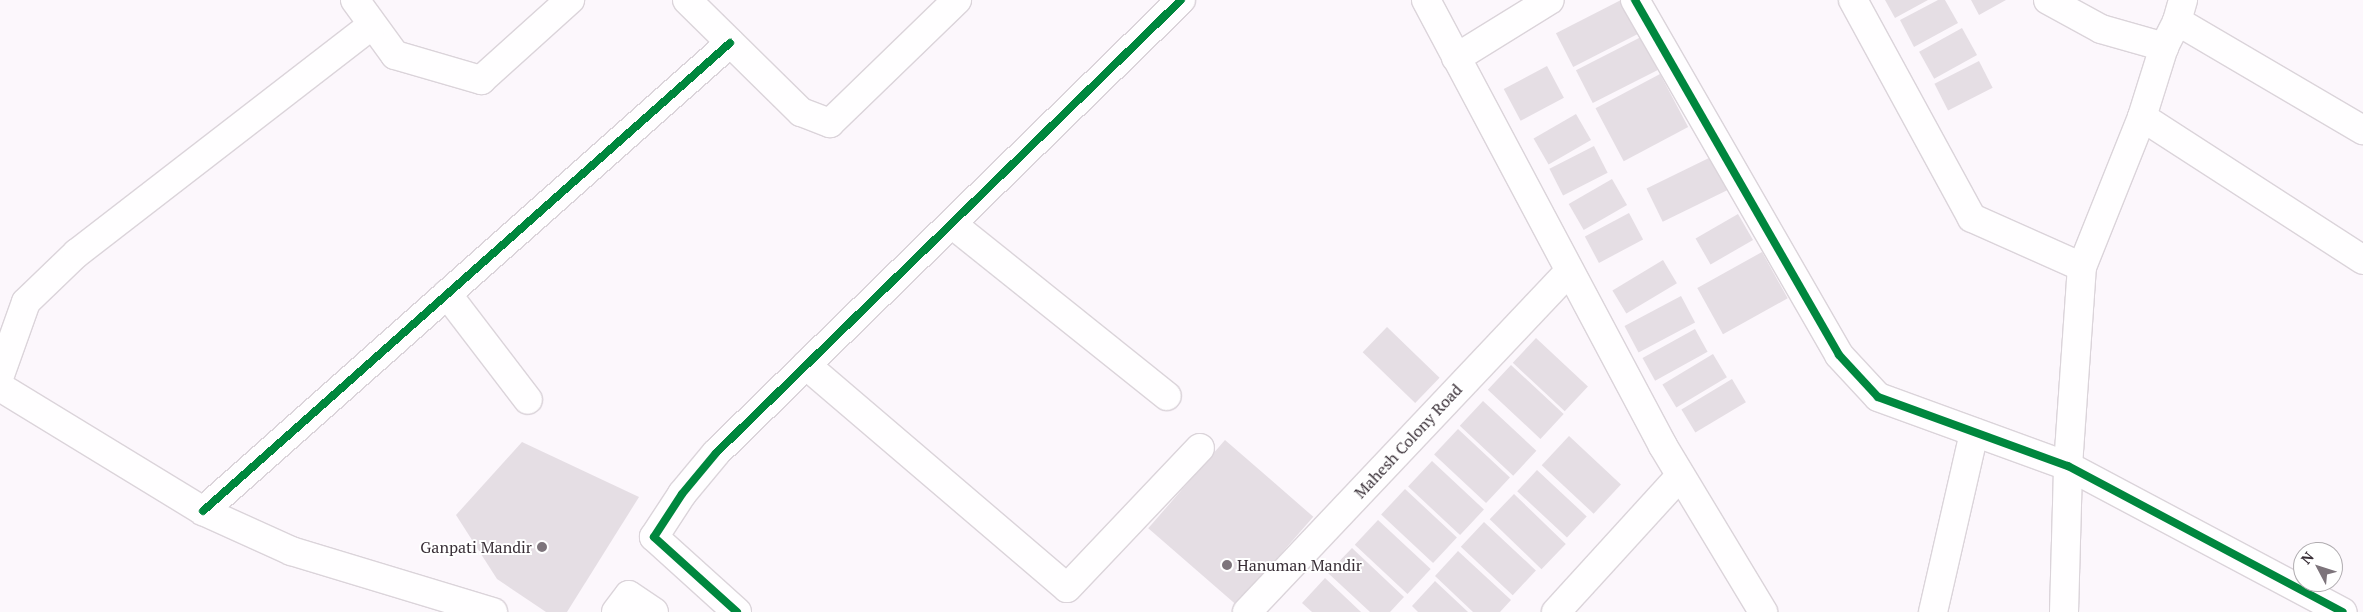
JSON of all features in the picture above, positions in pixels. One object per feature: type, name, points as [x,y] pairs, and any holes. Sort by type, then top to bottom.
[{"type":"street","points":[[355,0],[395,55],[481,80],[570,0]]},
{"type":"street","points":[[687,0],[801,112],[830,123],[957,0]]},
{"type":"street","points":[[736,612],[654,537],[682,494],[716,453],[1181,0]]},
{"type":"street","points":[[1426,0],[1680,476],[1763,612]]},
{"type":"street","points":[[1456,58],[1550,0]]},
{"type":"street","points":[[1635,0],[1838,355],[1878,397],[2068,466],[2343,612]]},
{"type":"street","points":[[1853,0],[1972,218],[2082,267]]},
{"type":"street","points":[[2048,0],[2101,29],[2164,47]]},
{"type":"street","points":[[2064,612],[2068,466],[2082,267],[2142,116],[2164,47],[2180,10],[2363,130]]},
{"type":"street","points":[[0,375],[26,302],[77,253],[372,24]]},
{"type":"street","points":[[203,510],[730,43]]},
{"type":"street","points":[[2142,116],[2363,260]]},
{"type":"street","points":[[952,224],[1166,396]]},
{"type":"street","name":"Mahesh Colony Road","points":[[1248,612],[1569,271]]},
{"type":"street","points":[[447,294],[528,400]]},
{"type":"street","points":[[806,365],[1067,588],[1200,448]]},
{"type":"street","points":[[0,387],[203,510],[291,550],[493,612]]},
{"type":"street","points":[[1933,612],[1974,433]]},
{"type":"street","points":[[1556,612],[1680,476]]},
{"type":"street","points":[[616,612],[629,595],[654,612]]},
{"type":"building","points":[[1621,0],[1638,34],[1573,67],[1556,33]]},
{"type":"building","points":[[1885,0],[1928,0],[1895,18]]},
{"type":"building","points":[[1938,0],[1945,0],[1958,23],[1914,47],[1900,20]]},
{"type":"building","points":[[1971,0],[2006,0],[1979,15]]},
{"type":"building","points":[[1962,28],[1977,55],[1934,79],[1919,52]]},
{"type":"building","points":[[1641,37],[1658,70],[1593,103],[1576,70]]},
{"type":"building","points":[[1979,61],[1993,88],[1948,110],[1934,84]]},
{"type":"building","points":[[1547,66],[1564,98],[1521,121],[1504,89]]},
{"type":"building","points":[[1660,74],[1688,127],[1624,161],[1596,108]]},
{"type":"building","points":[[1576,114],[1591,140],[1549,164],[1534,138]]},
{"type":"building","points":[[1594,146],[1608,173],[1563,195],[1549,169]]},
{"type":"building","points":[[1713,156],[1729,189],[1663,222],[1646,188]]},
{"type":"building","points":[[1612,179],[1627,205],[1584,230],[1569,204]]},
{"type":"building","points":[[1629,213],[1643,239],[1599,263],[1585,236]]},
{"type":"building","points":[[1738,214],[1753,240],[1711,264],[1696,238]]},
{"type":"building","points":[[1762,252],[1788,298],[1723,334],[1697,288]]},
{"type":"building","points":[[1663,260],[1677,283],[1626,314],[1612,290]]},
{"type":"building","points":[[1681,296],[1695,322],[1639,353],[1624,326]]},
{"type":"building","points":[[1387,327],[1440,378],[1415,403],[1363,352]]},
{"type":"building","points":[[1695,329],[1708,352],[1655,381],[1643,358]]},
{"type":"building","points":[[1536,338],[1588,386],[1565,411],[1513,363]]},
{"type":"building","points":[[1713,354],[1727,377],[1676,408],[1662,384]]},
{"type":"building","points":[[1511,365],[1564,414],[1540,439],[1488,390]]},
{"type":"building","points":[[1732,379],[1746,402],[1695,433],[1681,409]]},
{"type":"building","points":[[1483,401],[1536,451],[1513,476],[1460,426]]},
{"type":"building","points":[[1458,429],[1510,477],[1486,503],[1434,455]]},
{"type":"building","points":[[1569,436],[1621,484],[1594,514],[1542,465]]},
{"type":"building","name":"Hanuman Mandir","points":[[1225,440],[1313,517],[1237,605],[1148,528]]},
{"type":"building","name":"Ganpati Mandir","points":[[522,442],[639,497],[567,612],[546,612],[497,579],[456,515]]},
{"type":"building","points":[[1432,461],[1484,509],[1460,535],[1408,487]]},
{"type":"building","points":[[1537,470],[1587,516],[1567,538],[1517,491]]},
{"type":"building","points":[[1405,489],[1457,537],[1433,563],[1381,515]]},
{"type":"building","points":[[1514,494],[1566,544],[1541,569],[1490,519]]},
{"type":"building","points":[[1378,520],[1431,569],[1407,594],[1355,545]]},
{"type":"building","points":[[1484,522],[1536,570],[1513,595],[1461,547]]},
{"type":"building","points":[[1352,548],[1404,597],[1390,612],[1370,612],[1328,573]]},
{"type":"building","points":[[1458,551],[1511,600],[1500,612],[1473,612],[1435,576]]},
{"type":"building","points":[[1325,578],[1361,612],[1312,612],[1302,603]]},
{"type":"building","points":[[1435,581],[1468,612],[1418,612],[1412,606]]},
{"type":"cycle path","points":[[737,612],[654,537],[682,494],[716,453],[1181,0]]},
{"type":"cycle path","points":[[1635,0],[1839,355],[1878,397],[2068,466],[2343,612]]},
{"type":"cycle path","points":[[203,511],[730,43]]},
{"type":"place","name":"Ganpati Mandir","points":[[542,547]]},
{"type":"place","name":"Hanuman Mandir","points":[[1227,565]]}]
